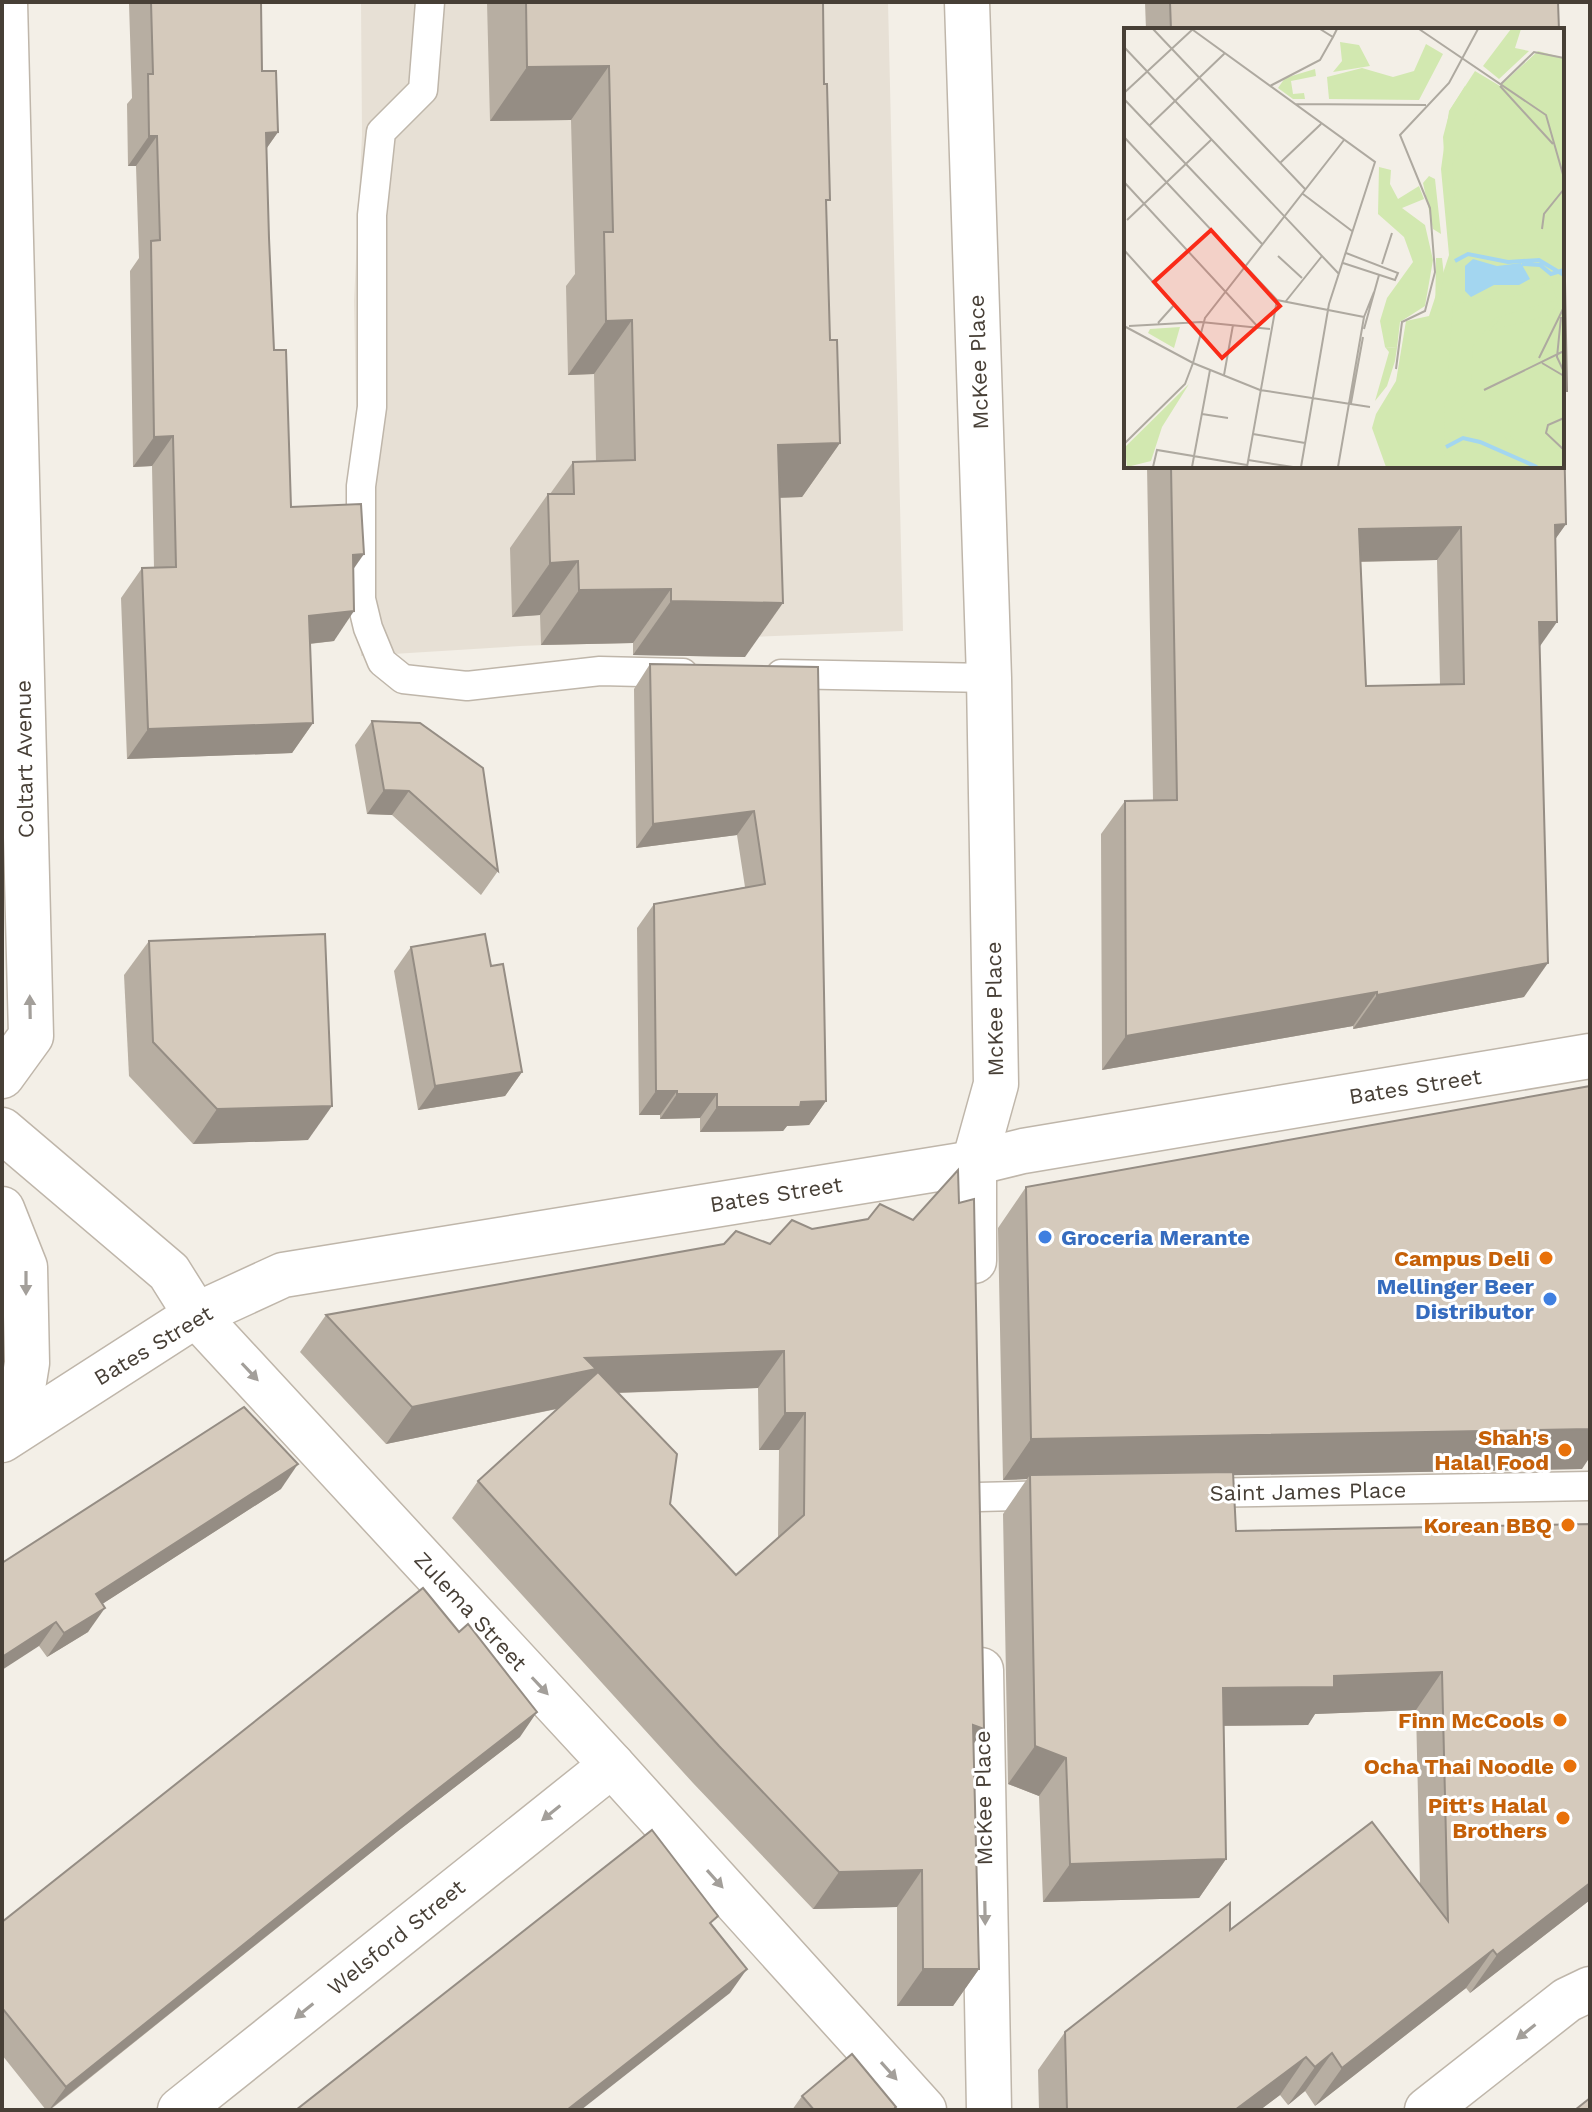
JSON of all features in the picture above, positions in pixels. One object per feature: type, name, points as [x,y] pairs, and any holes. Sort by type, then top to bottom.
[{"type":"street","name":"Coltart Avenue","points":[[2,1076],[31,1036],[12,649],[5,2]]},
{"type":"street","name":"McKee Place","points":[[967,2],[989,678],[996,1084],[974,1163],[974,1294]]},
{"type":"street","name":"Bates Street","points":[[2,1440],[196,1315],[283,1275],[974,1163],[1023,1151],[1590,1056]]},
{"type":"street","name":"Zulema Street","points":[[2,1130],[169,1272],[196,1315],[612,1765],[924,2110]]},
{"type":"street","points":[[2,1209],[25,1267],[27,1363],[22,1394],[2,1431]]},
{"type":"street","points":[[977,1481],[978,1544]]},
{"type":"street","name":"McKee Place","points":[[980,1638],[989,2110]]},
{"type":"street","name":"Welsford Street","points":[[180,2110],[612,1765]]},
{"type":"street","points":[[1427,2110],[1567,2000],[1590,1989]]},
{"type":"lane","points":[[430,2],[423,90],[381,132],[372,215],[372,407],[361,486],[361,599],[368,628],[382,662],[403,679],[467,686],[600,671],[706,673]]},
{"type":"lane","points":[[752,674],[989,678]]},
{"type":"lane","points":[[977,1481],[1081,1495]]},
{"type":"lane","name":"Saint James Place","points":[[1176,1493],[1590,1486]]},
{"type":"shaded area","points":[[361,2],[888,2],[903,631],[520,646],[361,656],[354,301],[362,135]]},
{"type":"building","points":[[151,2],[261,2],[262,71],[276,71],[278,132],[266,133],[269,238],[274,350],[286,350],[291,507],[361,504],[364,554],[353,555],[354,611],[309,616],[313,723],[148,729],[142,568],[176,567],[173,436],[154,437],[151,241],[160,240],[157,136],[149,136],[148,74],[153,74]]},
{"type":"building","points":[[526,2],[823,2],[830,200],[826,200],[830,340],[837,340],[840,443],[778,445],[783,603],[671,601],[671,589],[579,590],[578,561],[550,563],[548,494],[574,494],[573,462],[635,460],[632,320],[606,321],[604,232],[613,232],[609,66],[527,67]]},
{"type":"building","points":[[1170,2],[1558,2],[1559,28],[1171,28]]},
{"type":"building","points":[[1564,226],[1567,391],[1564,391]]},
{"type":"building","points":[[1564,435],[1566,524],[1555,525],[1557,622],[1539,622],[1548,963],[1126,1036],[1125,801],[1177,800],[1171,468],[1564,468]],"holes":[[[1461,527],[1464,684],[1366,686],[1359,529]]]},
{"type":"building","points":[[650,664],[818,667],[826,1101],[801,1102],[800,1107],[717,1107],[717,1094],[656,1091],[654,904],[765,884],[754,811],[653,824]]},
{"type":"building","points":[[372,721],[420,723],[483,768],[498,871],[409,791],[384,790]]},
{"type":"building","points":[[325,934],[332,1106],[217,1109],[153,1042],[149,941]]},
{"type":"building","points":[[485,934],[491,966],[503,964],[522,1072],[435,1086],[411,947]]},
{"type":"building","points":[[1590,1086],[1590,1429],[1031,1439],[1026,1187]]},
{"type":"building","points":[[958,1170],[959,1203],[974,1199],[984,1729],[973,1725],[979,1969],[923,1969],[922,1870],[839,1872],[719,1746],[478,1481],[598,1372],[677,1454],[670,1504],[736,1575],[804,1515],[805,1413],[785,1413],[784,1351],[585,1358],[596,1369],[412,1407],[326,1315],[724,1244],[736,1231],[770,1244],[792,1220],[812,1229],[868,1219],[880,1204],[913,1220]]},
{"type":"building","points":[[244,1407],[298,1464],[96,1594],[105,1608],[64,1633],[56,1622],[2,1657],[2,1563]]},
{"type":"building","points":[[1233,1472],[1236,1531],[1590,1524],[1590,1883],[1497,1955],[1493,1950],[1342,2068],[1332,2053],[1315,2067],[1306,2057],[1235,2110],[1067,2110],[1065,2032],[1230,1903],[1230,1930],[1372,1822],[1448,1921],[1442,1672],[1334,1676],[1334,1687],[1223,1688],[1226,1859],[1070,1864],[1066,1758],[1035,1746],[1030,1475]]},
{"type":"building","points":[[423,1588],[459,1632],[468,1624],[537,1712],[66,2087],[2,2008],[2,1922]]},
{"type":"building","points":[[652,1830],[718,1916],[710,1923],[747,1969],[567,2110],[296,2110]]},
{"type":"building","points":[[852,2054],[896,2107],[893,2110],[814,2110],[802,2096]]},
{"type":"building","points":[[1590,2098],[1590,2110],[1575,2110]]},
{"type":"place","name":"Groceria Merante","points":[[1045,1237]]},
{"type":"place","name":"Campus Deli","points":[[1546,1258]]},
{"type":"place","name":"Mellinger Beer Distributor","points":[[1550,1299]]},
{"type":"place","name":"Shah's Halal Food","points":[[1565,1450]]},
{"type":"place","name":"Korean BBQ","points":[[1568,1525]]},
{"type":"place","name":"Finn McCools","points":[[1560,1720]]},
{"type":"place","name":"Ocha Thai Noodle","points":[[1570,1766]]},
{"type":"place","name":"Pitt's Halal Brothers","points":[[1563,1818]]}]
